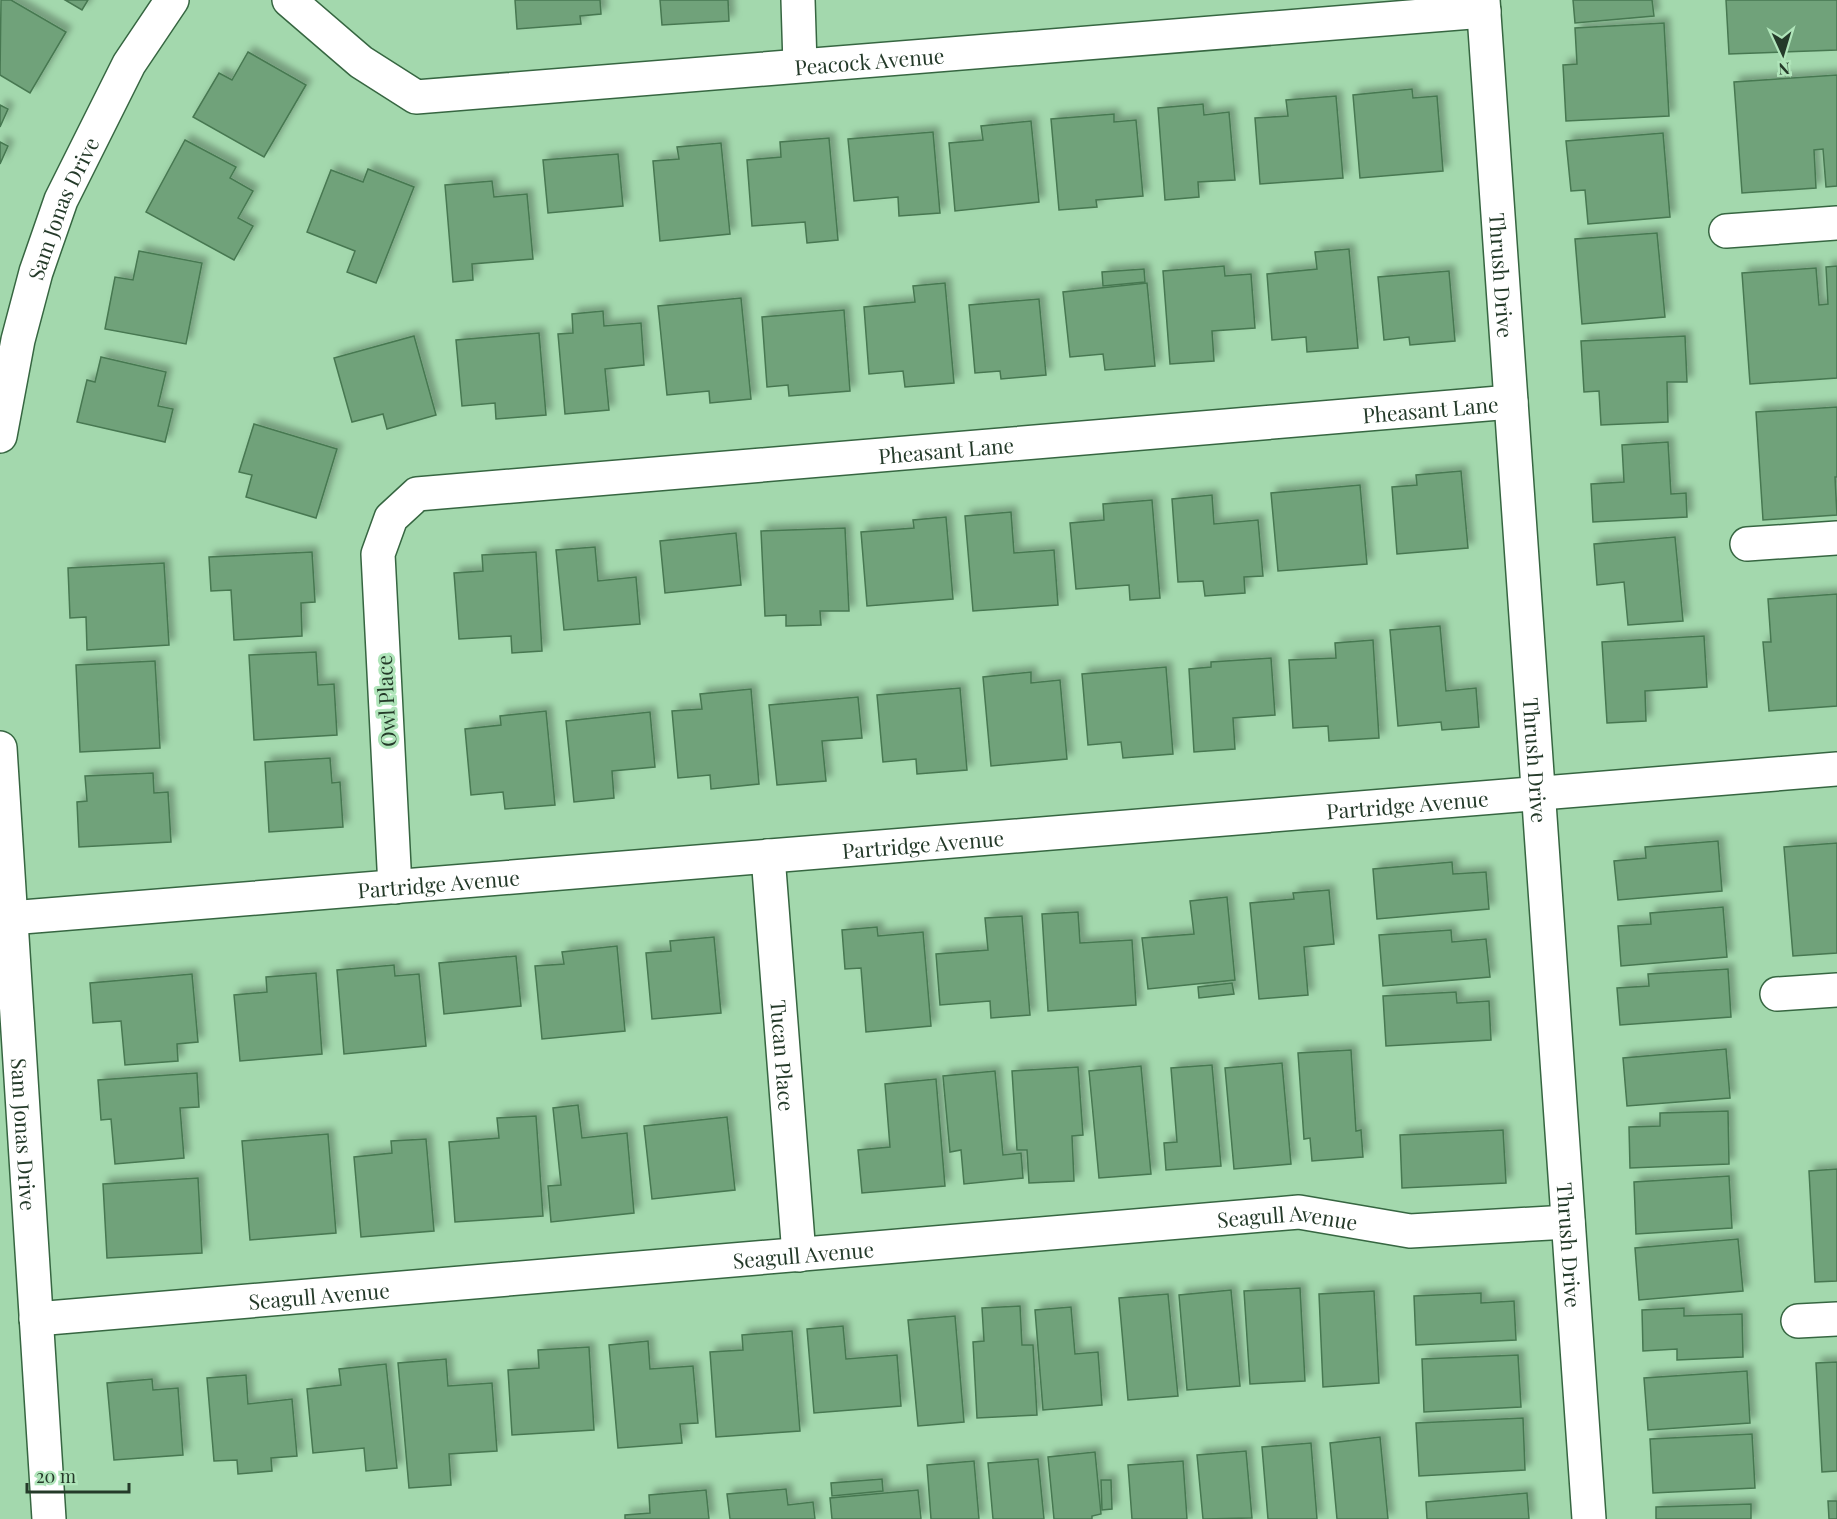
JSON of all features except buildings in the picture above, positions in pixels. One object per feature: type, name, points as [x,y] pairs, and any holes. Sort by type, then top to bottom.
[{"type":"street","name":"Sam Jonas Drive","points":[[0,436],[18,340],[36,272],[62,200],[129,64],[172,0]]},
{"type":"street","name":"Peacock Avenue","points":[[289,0],[361,62],[416,97],[1483,6]]},
{"type":"street","points":[[798,0],[800,65]]},
{"type":"street","name":"Thrush Drive","points":[[1483,6],[1589,1519]]},
{"type":"street","points":[[1726,231],[1837,223]]},
{"type":"street","name":"Pheasant Lane","points":[[391,518],[417,494],[1511,402]]},
{"type":"street","name":"Owl Place","points":[[391,518],[378,554],[395,887]]},
{"type":"street","points":[[1747,544],[1837,538]]},
{"type":"street","name":"Sam Jonas Drive","points":[[0,748],[49,1519]]},
{"type":"street","name":"Partridge Avenue","points":[[10,918],[1837,770]]},
{"type":"street","name":"Tucan Place","points":[[768,856],[799,1255]]},
{"type":"street","points":[[1776,994],[1837,990]]},
{"type":"street","name":"Seagull Avenue","points":[[36,1319],[1299,1212],[1410,1231],[1568,1222]]},
{"type":"street","points":[[1798,1321],[1837,1319]]}]
